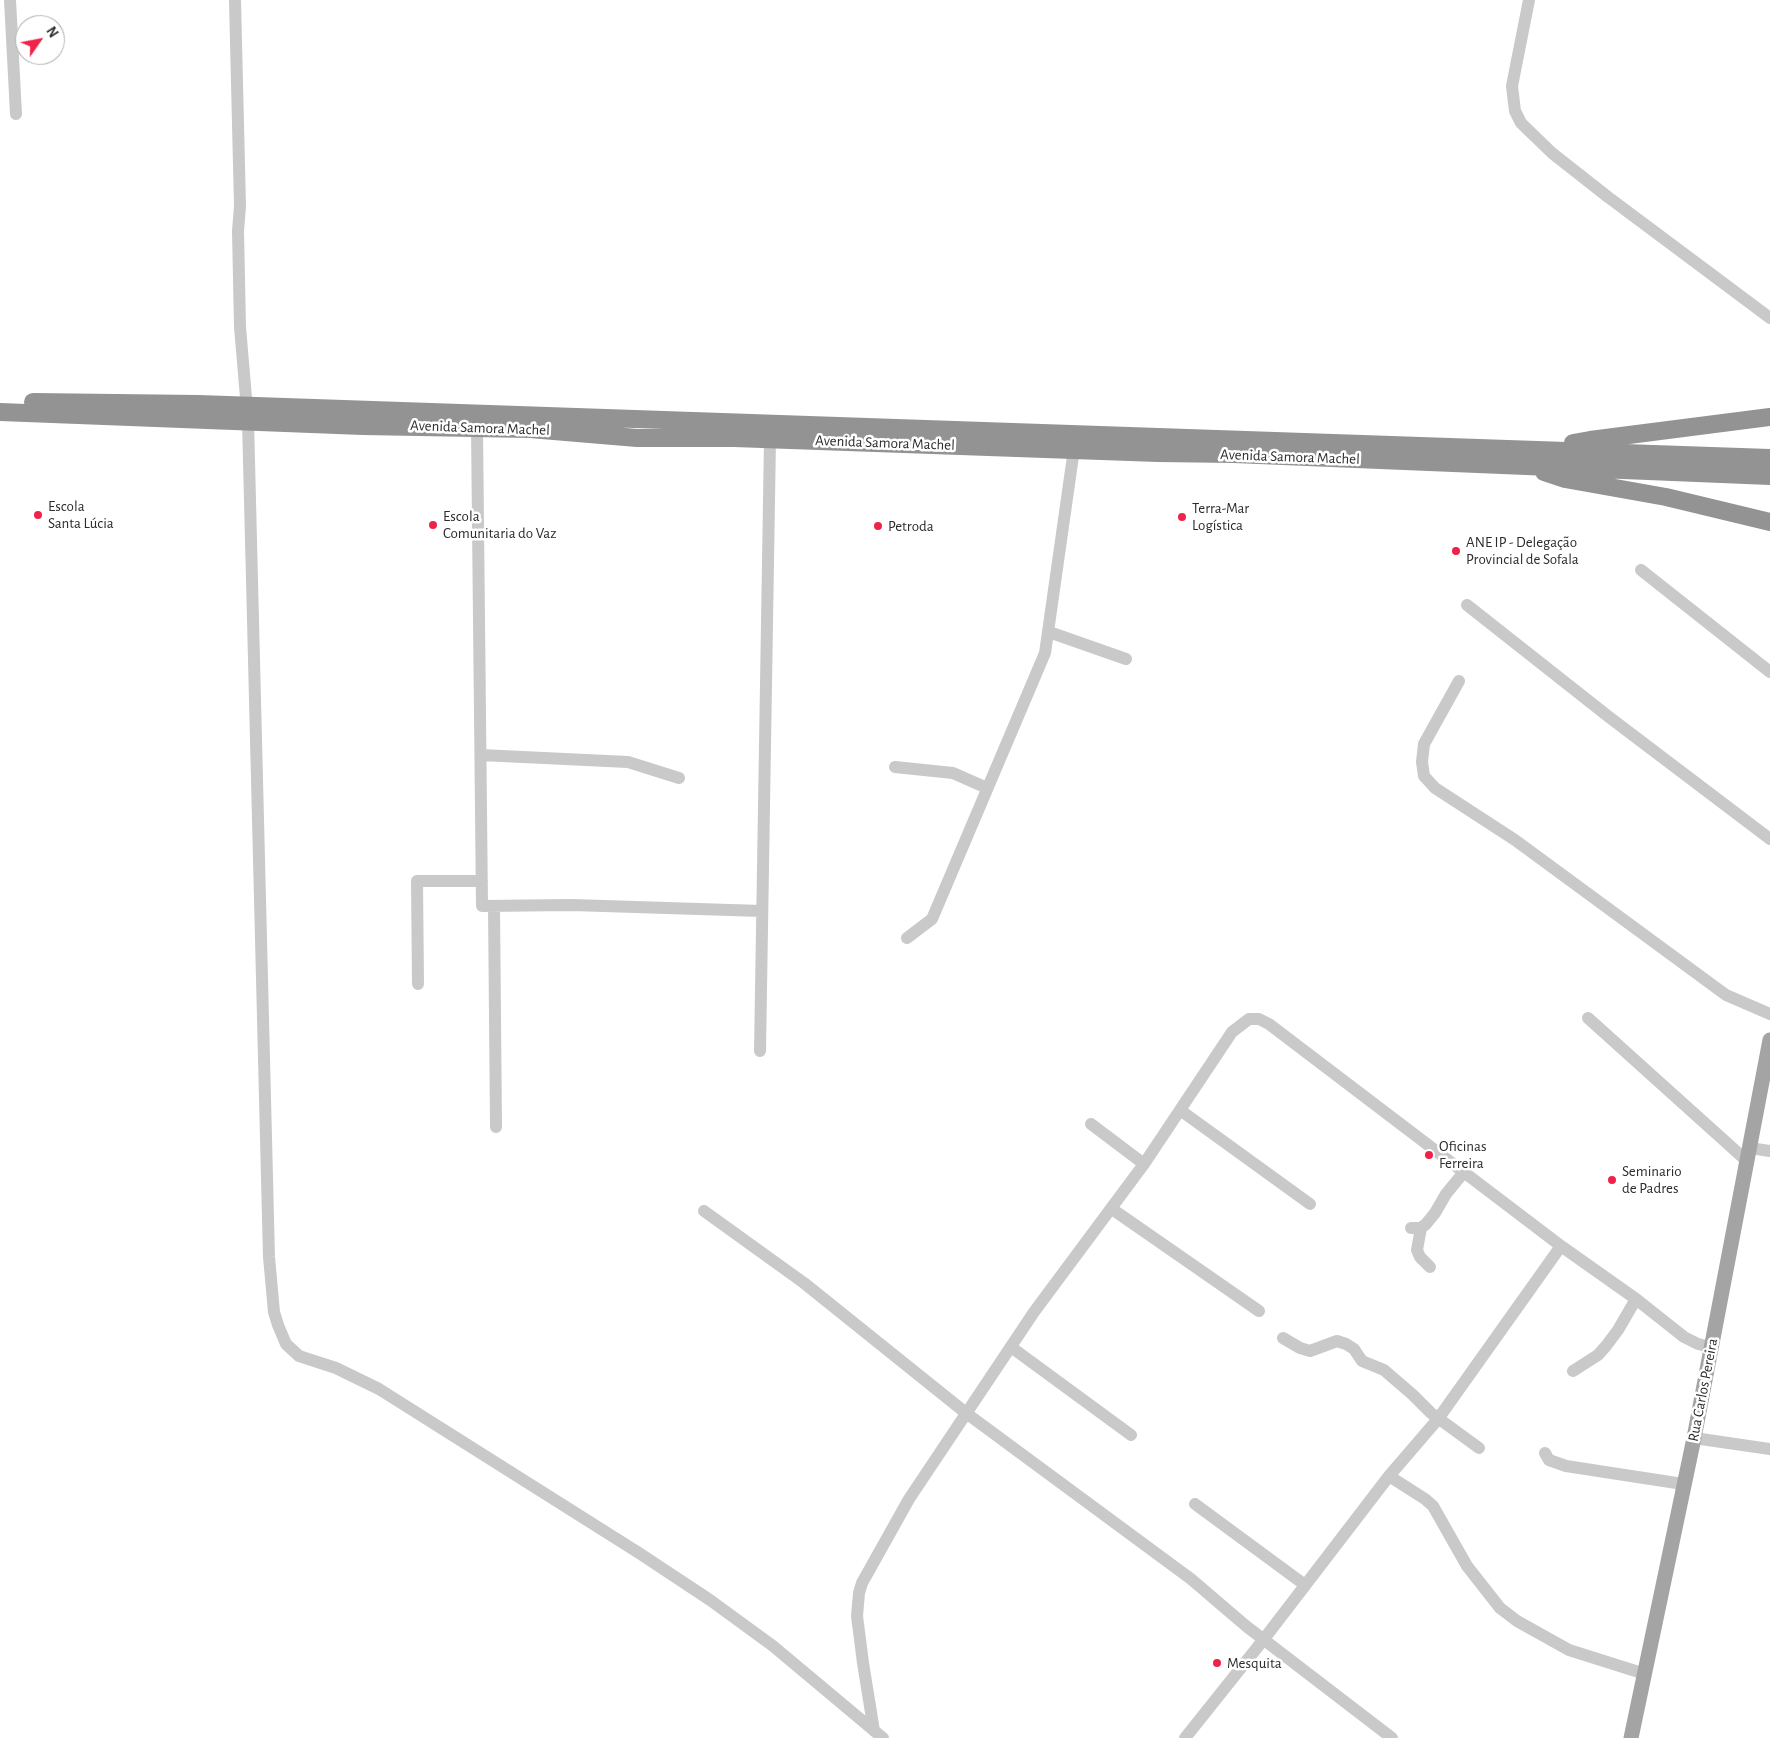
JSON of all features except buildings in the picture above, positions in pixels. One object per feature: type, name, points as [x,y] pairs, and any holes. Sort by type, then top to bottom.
[{"type":"highway","name":"Avenida Samora Machel","points":[[0,400],[147,402],[363,426],[530,429],[637,438],[770,439],[1234,454],[1770,476]]},
{"type":"highway","name":"Avenida Samora Machel","points":[[0,412],[248,414],[1546,449],[1770,458]]},
{"type":"highway","points":[[1546,449],[1590,440],[1770,417]]},
{"type":"highway","points":[[1529,467],[1565,479],[1666,497],[1770,522]]},
{"type":"main road","name":"Rua Carlos Pereira","points":[[1631,1738],[1694,1438],[1770,1040]]},
{"type":"street","points":[[10,0],[16,114]]},
{"type":"street","points":[[235,0],[240,197],[238,231],[240,327],[248,414],[269,1257],[274,1312],[282,1338],[289,1348],[299,1356],[336,1368],[379,1389],[710,1600],[773,1646],[878,1735]]},
{"type":"street","points":[[1529,0],[1512,86],[1515,111],[1522,123],[1552,153],[1770,318]]},
{"type":"street","points":[[477,428],[482,906],[572,905],[762,911]]},
{"type":"street","points":[[760,1051],[770,439]]},
{"type":"street","points":[[907,938],[932,919],[1045,653],[1074,450]]},
{"type":"street","points":[[1642,570],[1770,672]]},
{"type":"street","points":[[1467,605],[1770,838]]},
{"type":"street","points":[[1049,632],[1126,659]]},
{"type":"street","points":[[1459,681],[1424,744],[1422,762],[1424,776],[1435,788],[1515,840],[1726,996],[1770,1014]]},
{"type":"street","points":[[481,754],[628,762],[679,778]]},
{"type":"street","points":[[894,767],[953,773],[987,788]]},
{"type":"street","points":[[418,984],[417,881],[482,881]]},
{"type":"street","points":[[494,906],[496,1127]]},
{"type":"street","points":[[1588,1018],[1749,1155],[1770,1151]]},
{"type":"street","points":[[878,1735],[863,1663],[858,1616],[859,1588],[909,1499],[1034,1312],[1144,1164],[1232,1032],[1249,1019],[1260,1019],[1269,1024],[1684,1337],[1698,1344],[1712,1347]]},
{"type":"street","points":[[1180,1110],[1310,1204]]},
{"type":"street","points":[[1091,1124],[1144,1164]]},
{"type":"street","points":[[1430,1267],[1417,1250],[1416,1228],[1436,1213],[1446,1194],[1464,1172]]},
{"type":"street","points":[[1112,1209],[1259,1311]]},
{"type":"street","points":[[704,1211],[804,1284],[966,1413],[1191,1579],[1264,1639],[1392,1738]]},
{"type":"street","points":[[1185,1738],[1264,1639],[1337,1541],[1438,1419],[1561,1246]]},
{"type":"street","points":[[1573,1371],[1598,1355],[1606,1346],[1618,1330],[1636,1299]]},
{"type":"street","points":[[1284,1338],[1300,1348],[1310,1351],[1337,1341],[1346,1344],[1354,1349],[1362,1361],[1384,1370],[1414,1395],[1438,1419],[1478,1448]]},
{"type":"street","points":[[1011,1347],[1131,1435]]},
{"type":"street","points":[[1694,1438],[1770,1449]]},
{"type":"street","points":[[1545,1453],[1549,1460],[1566,1466],[1683,1484]]},
{"type":"street","points":[[1389,1476],[1425,1498],[1433,1506],[1467,1566],[1500,1608],[1517,1621],[1569,1650],[1645,1674]]},
{"type":"street","points":[[1195,1504],[1305,1585]]},
{"type":"place","name":"Escola Santa Lúcia","points":[[38,515]]},
{"type":"place","name":"Terra-Mar Logística","points":[[1182,517]]},
{"type":"place","name":"Escola Comunitaria do Vaz","points":[[433,525]]},
{"type":"place","name":"Petroda","points":[[878,526]]},
{"type":"place","name":"ANE IP - Delegação Provincial de Sofala","points":[[1456,551]]},
{"type":"place","name":"Oficinas Ferreira","points":[[1429,1155]]},
{"type":"place","name":"Seminario de Padres","points":[[1612,1180]]},
{"type":"place","name":"Mesquita","points":[[1217,1663]]}]
